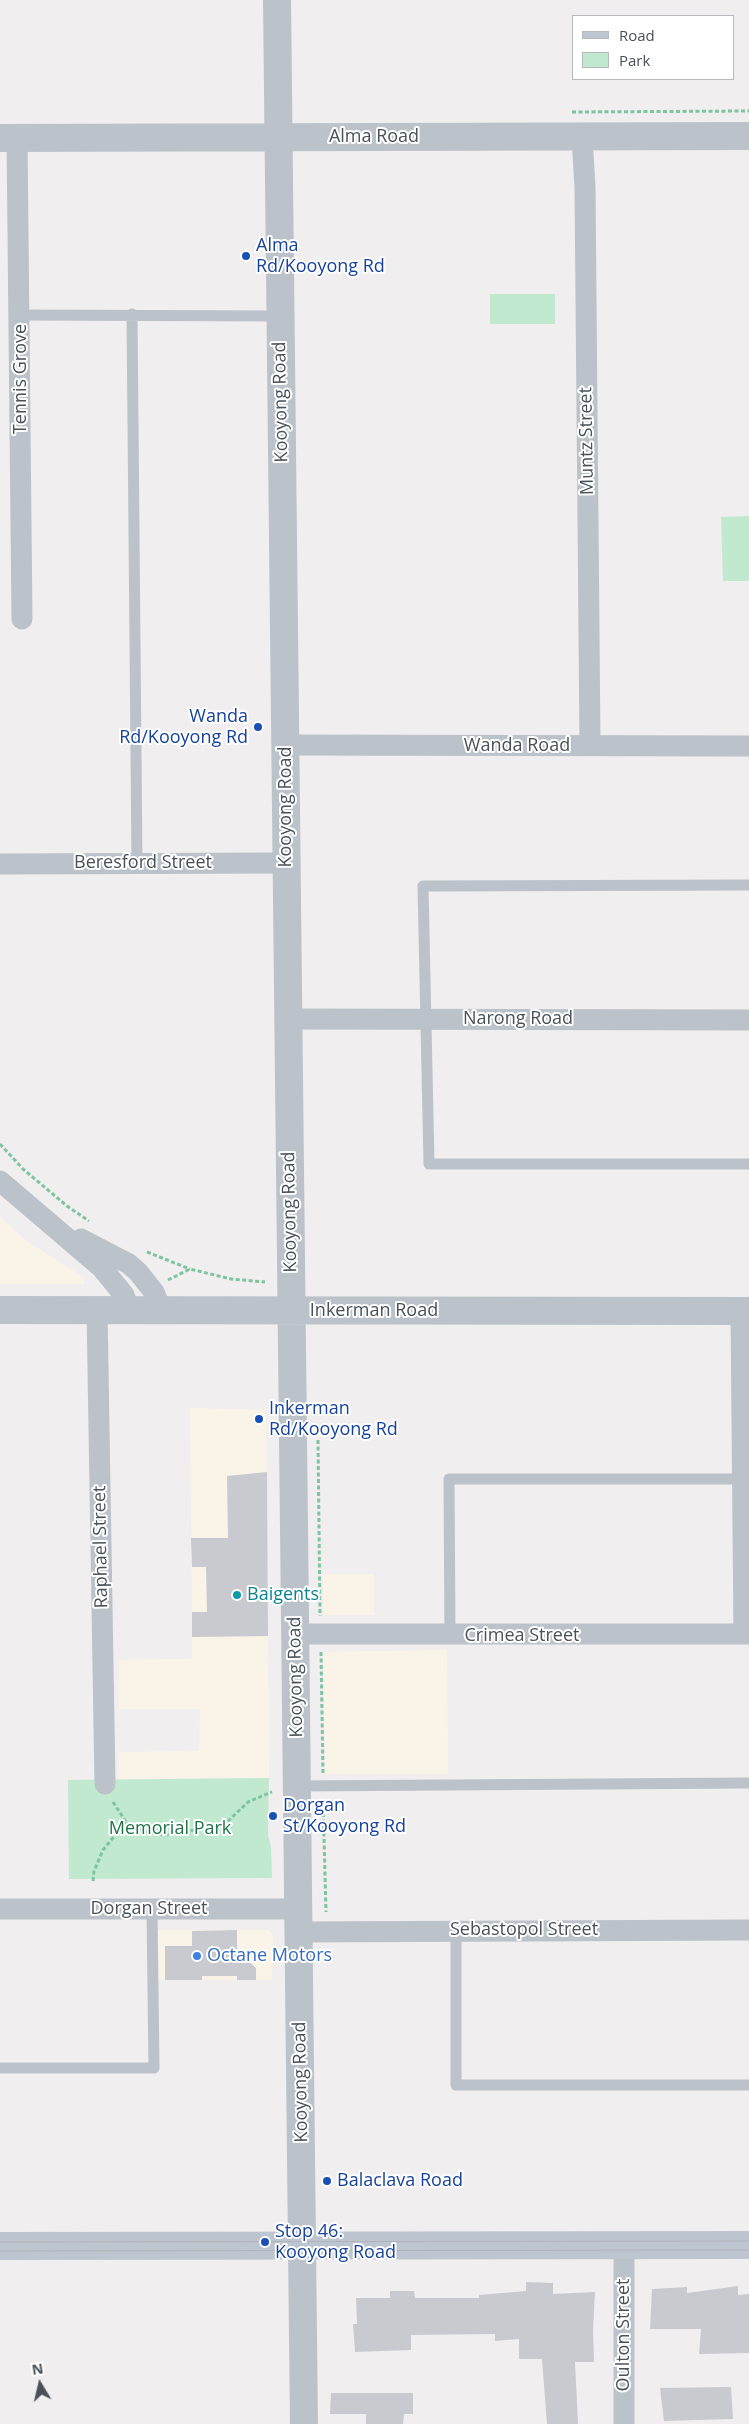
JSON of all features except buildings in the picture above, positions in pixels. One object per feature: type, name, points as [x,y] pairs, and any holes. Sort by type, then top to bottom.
[{"type":"main road","points":[[0,2246],[749,2245]]},
{"type":"street","name":"Kooyong Road","points":[[277,0],[296,1634],[285,1789],[299,1920],[304,2424]]},
{"type":"street","name":"Alma Road","points":[[8,138],[749,136]]},
{"type":"street","name":"Muntz Street","points":[[582,137],[585,187],[590,745]]},
{"type":"street","name":"Tennis Grove","points":[[8,138],[20,315],[22,619]]},
{"type":"street","name":"Wanda Road","points":[[285,745],[749,746]]},
{"type":"street","name":"Beresford Street","points":[[0,864],[286,863]]},
{"type":"street","name":"Narong Road","points":[[288,1019],[749,1020]]},
{"type":"street","points":[[0,1181],[115,1281],[124,1295],[129,1309]]},
{"type":"street","points":[[49,1224],[129,1264],[149,1284],[161,1309]]},
{"type":"street","name":"Raphael Street","points":[[98,1309],[105,1784]]},
{"type":"street","name":"Inkerman Road","points":[[0,1310],[745,1311]]},
{"type":"street","points":[[745,1311],[746,1634]]},
{"type":"street","name":"Crimea Street","points":[[296,1634],[450,1636],[746,1634]]},
{"type":"street","name":"Dorgan Street","points":[[0,1909],[152,1909],[299,1920]]},
{"type":"street","name":"Sebastopol Street","points":[[299,1920],[456,1931],[749,1930]]},
{"type":"street","name":"Oulton Street","points":[[624,2246],[624,2424]]},
{"type":"lane","points":[[132,314],[138,864]]},
{"type":"lane","points":[[20,315],[280,316]]},
{"type":"lane","points":[[749,885],[423,886],[429,1164],[749,1164]]},
{"type":"lane","points":[[450,1636],[449,1479],[745,1490]]},
{"type":"lane","points":[[285,1789],[749,1783]]},
{"type":"lane","points":[[0,2068],[154,2068],[152,1909]]},
{"type":"lane","points":[[456,1931],[456,2085],[749,2085]]},
{"type":"path","points":[[0,1144],[37,1182],[96,1226]]},
{"type":"path","points":[[144,1251],[190,1269]]},
{"type":"path","points":[[105,1784],[118,1812],[126,1822],[143,1831],[164,1835],[219,1826],[227,1822],[248,1802],[285,1789]]},
{"type":"path","points":[[93,1881],[94,1871],[102,1850],[126,1822]]},
{"type":"shaded area","points":[[0,1217],[27,1241],[84,1278],[84,1284],[0,1284]]},
{"type":"shaded area","points":[[190,1408],[266,1410],[268,1612],[192,1612]]},
{"type":"shaded area","points":[[323,1574],[374,1574],[374,1615],[323,1615]]},
{"type":"shaded area","points":[[268,1636],[269,1778],[119,1779],[119,1752],[199,1751],[200,1709],[119,1709],[119,1660],[192,1659],[192,1637]]},
{"type":"shaded area","points":[[447,1650],[448,1774],[325,1774],[323,1652]]},
{"type":"shaded area","points":[[156,1930],[268,1930],[273,1935],[272,1980],[157,1980]]},
{"type":"green space","points":[[490,294],[555,294],[555,324],[490,324]]},
{"type":"green space","points":[[749,516],[749,581],[723,581],[721,517]]},
{"type":"green space","name":"Memorial Park","points":[[269,1778],[268,1835],[271,1847],[272,1878],[69,1879],[68,1780]]},
{"type":"tram line","points":[[0,2242],[749,2241]]},
{"type":"tram line","points":[[0,2251],[749,2250]]},
{"type":"place","name":"Alma Rd/Kooyong Rd","points":[[246,256]]},
{"type":"place","name":"Wanda Rd/Kooyong Rd","points":[[258,727]]},
{"type":"place","name":"Inkerman Rd/Kooyong Rd","points":[[259,1419]]},
{"type":"place","name":"Baigents","points":[[237,1595]]},
{"type":"place","name":"Dorgan St/Kooyong Rd","points":[[273,1816]]},
{"type":"place","name":"Octane Motors","points":[[197,1956]]},
{"type":"place","name":"Balaclava Road","points":[[327,2181]]},
{"type":"place","name":"Stop 46: Kooyong Road","points":[[265,2242]]}]
